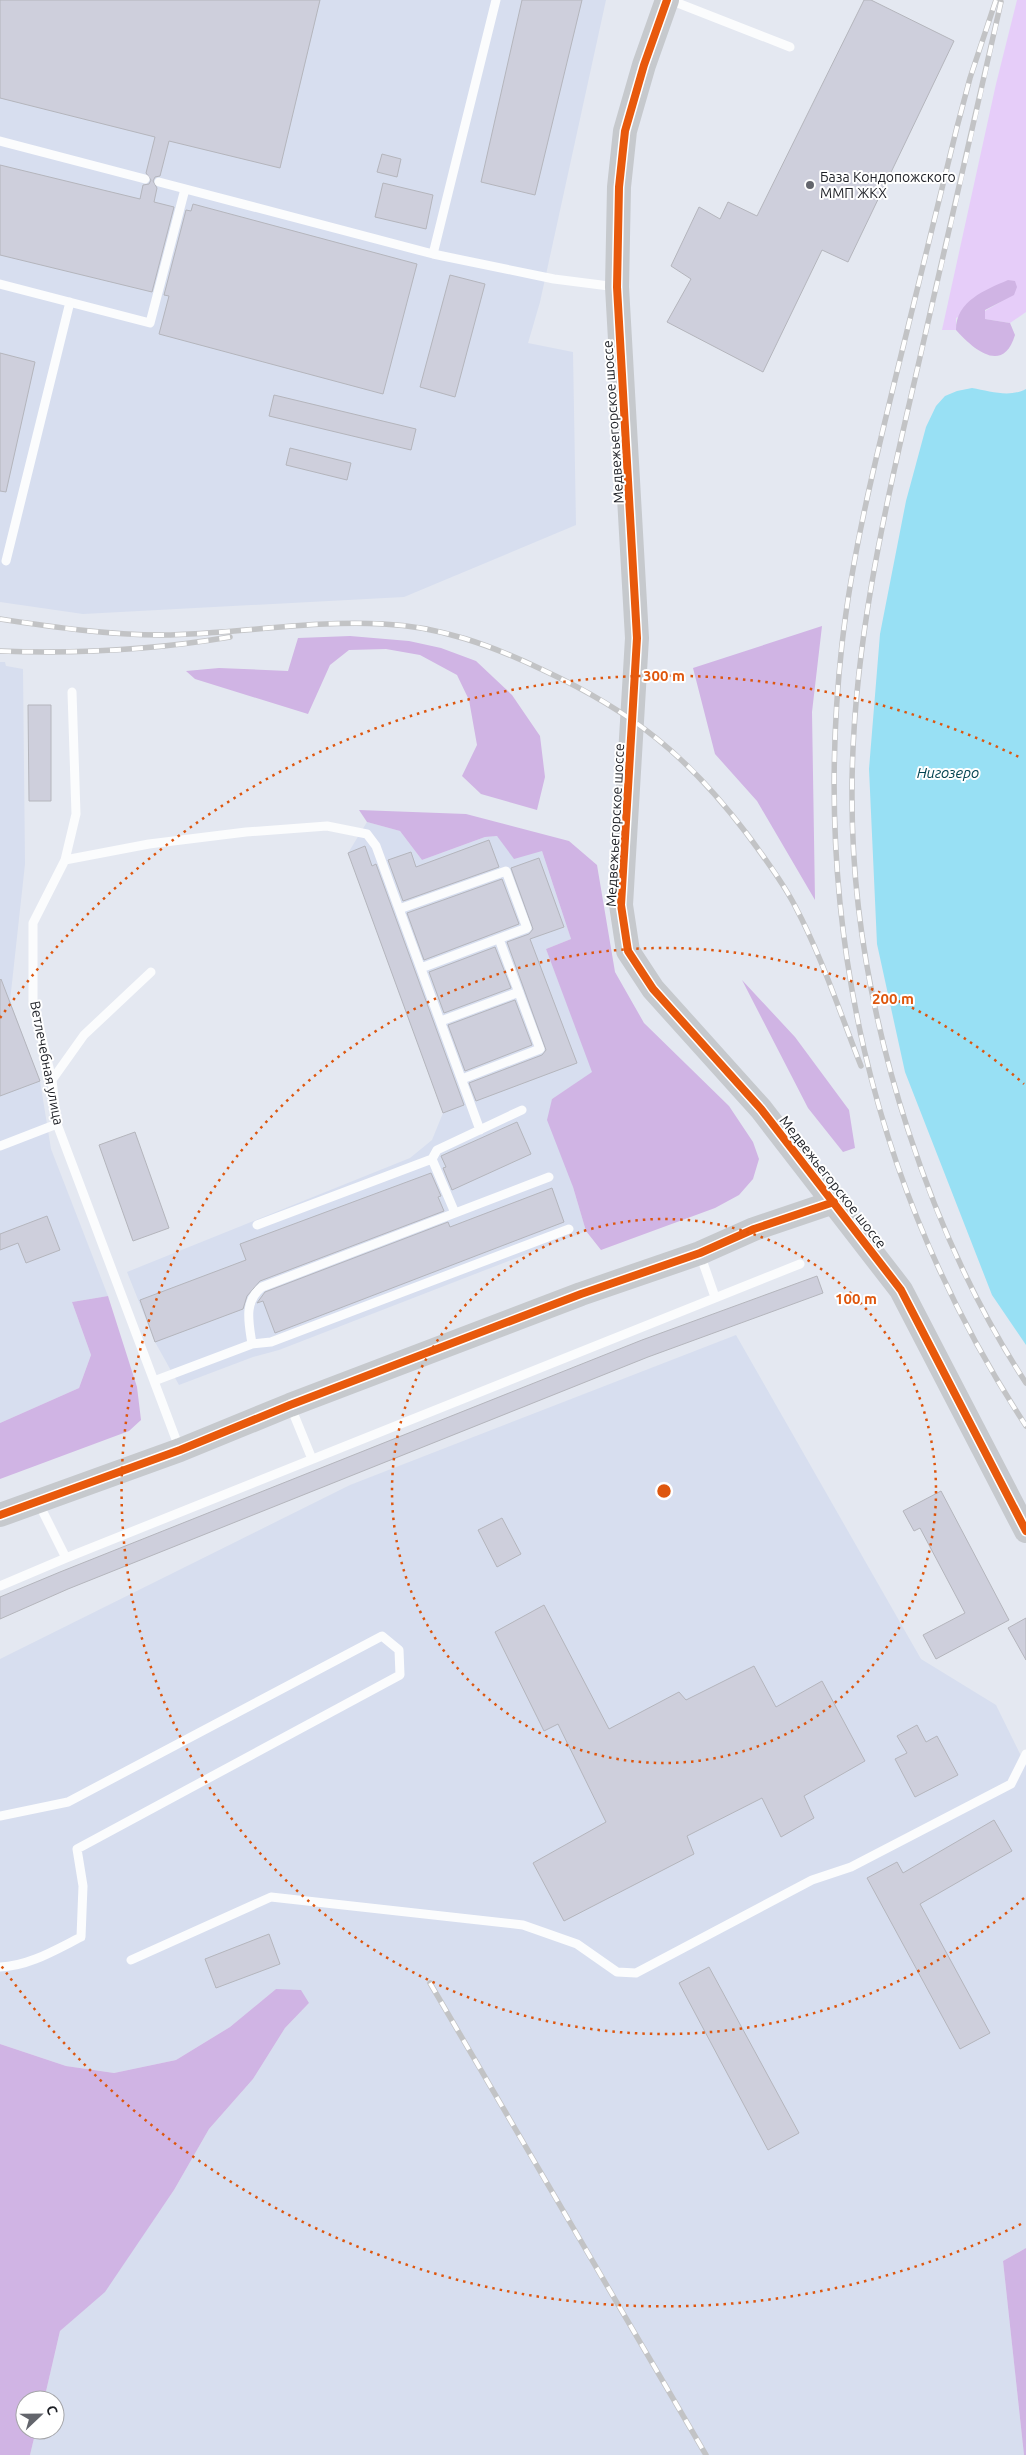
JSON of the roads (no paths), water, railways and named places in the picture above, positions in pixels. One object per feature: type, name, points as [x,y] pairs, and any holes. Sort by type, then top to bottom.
[{"type":"street","name":"Медвежьегорское шоссе","points":[[669,0],[644,65],[625,131],[619,187],[617,287],[637,638],[621,905],[628,951],[653,990],[761,1109],[901,1290],[1026,1531]]},
{"type":"street","points":[[0,1515],[180,1450],[290,1405],[581,1294],[700,1253],[754,1229],[834,1202]]},
{"type":"lane","points":[[433,254],[496,0]]},
{"type":"lane","points":[[669,0],[790,47]]},
{"type":"lane","points":[[0,141],[145,179]]},
{"type":"lane","points":[[159,182],[433,254],[554,279],[617,287]]},
{"type":"lane","points":[[0,284],[150,323],[185,189]]},
{"type":"lane","points":[[6,561],[70,302]]},
{"type":"lane","name":"Ветлечебная улица","points":[[72,692],[76,814],[65,860],[33,922],[33,1001],[52,1080],[57,1124],[180,1450]]},
{"type":"lane","points":[[65,860],[149,844],[246,832],[327,826],[367,834],[376,846],[480,1130]]},
{"type":"lane","points":[[400,909],[506,871],[528,928],[421,968]]},
{"type":"lane","points":[[462,1080],[540,1049],[499,939]]},
{"type":"lane","points":[[52,1080],[84,1035],[151,972]]},
{"type":"lane","points":[[441,1021],[519,992]]},
{"type":"lane","points":[[256,1225],[432,1159],[437,1150],[522,1110]]},
{"type":"lane","points":[[0,1146],[57,1124]]},
{"type":"lane","points":[[432,1159],[455,1214]]},
{"type":"lane","points":[[252,1344],[248,1310],[254,1293],[262,1287],[550,1178]]},
{"type":"lane","points":[[154,1381],[252,1344],[271,1342],[569,1229]]},
{"type":"lane","points":[[700,1253],[715,1297]]},
{"type":"lane","points":[[0,1586],[800,1264]]},
{"type":"lane","points":[[290,1405],[312,1459]]},
{"type":"lane","points":[[38,1501],[66,1558]]},
{"type":"lane","points":[[0,1816],[68,1802],[382,1636],[399,1650],[400,1675],[77,1849],[84,1886],[81,1937],[38,1958],[12,1966],[0,1966]]},
{"type":"lane","points":[[131,1960],[271,1897],[523,1926],[577,1944],[616,1972],[636,1973],[812,1880],[851,1867],[1011,1784],[1026,1754]]},
{"type":"water","name":"Нигозеро","points":[[972,388],[1006,393],[1020,392],[1026,389],[1026,1345],[992,1295],[905,1072],[877,944],[869,769],[880,634],[906,501],[926,427],[936,406],[945,396]]},
{"type":"railway","points":[[996,0],[970,78],[957,127],[878,449],[857,546],[842,644],[835,748],[836,851],[846,952],[865,1052],[892,1149],[928,1244],[973,1336],[1026,1426]]},
{"type":"railway","points":[[1001,2],[894,473],[872,580],[857,689],[853,743],[852,798],[853,841],[860,925],[884,1049],[908,1130],[931,1196],[958,1260],[990,1323],[1026,1383]]},
{"type":"railway","points":[[0,619],[60,628],[141,635],[190,634],[300,625],[355,623],[404,626],[445,633],[485,645],[524,661],[575,686],[631,720],[680,758],[725,806],[747,834],[784,887],[805,925],[861,1066]]},
{"type":"railway","points":[[0,651],[58,652],[115,650],[173,645],[230,637]]},
{"type":"railway","points":[[430,1983],[706,2455]]},
{"type":"place","name":"База Кондопожского ММП ЖКХ","points":[[810,185]]}]
